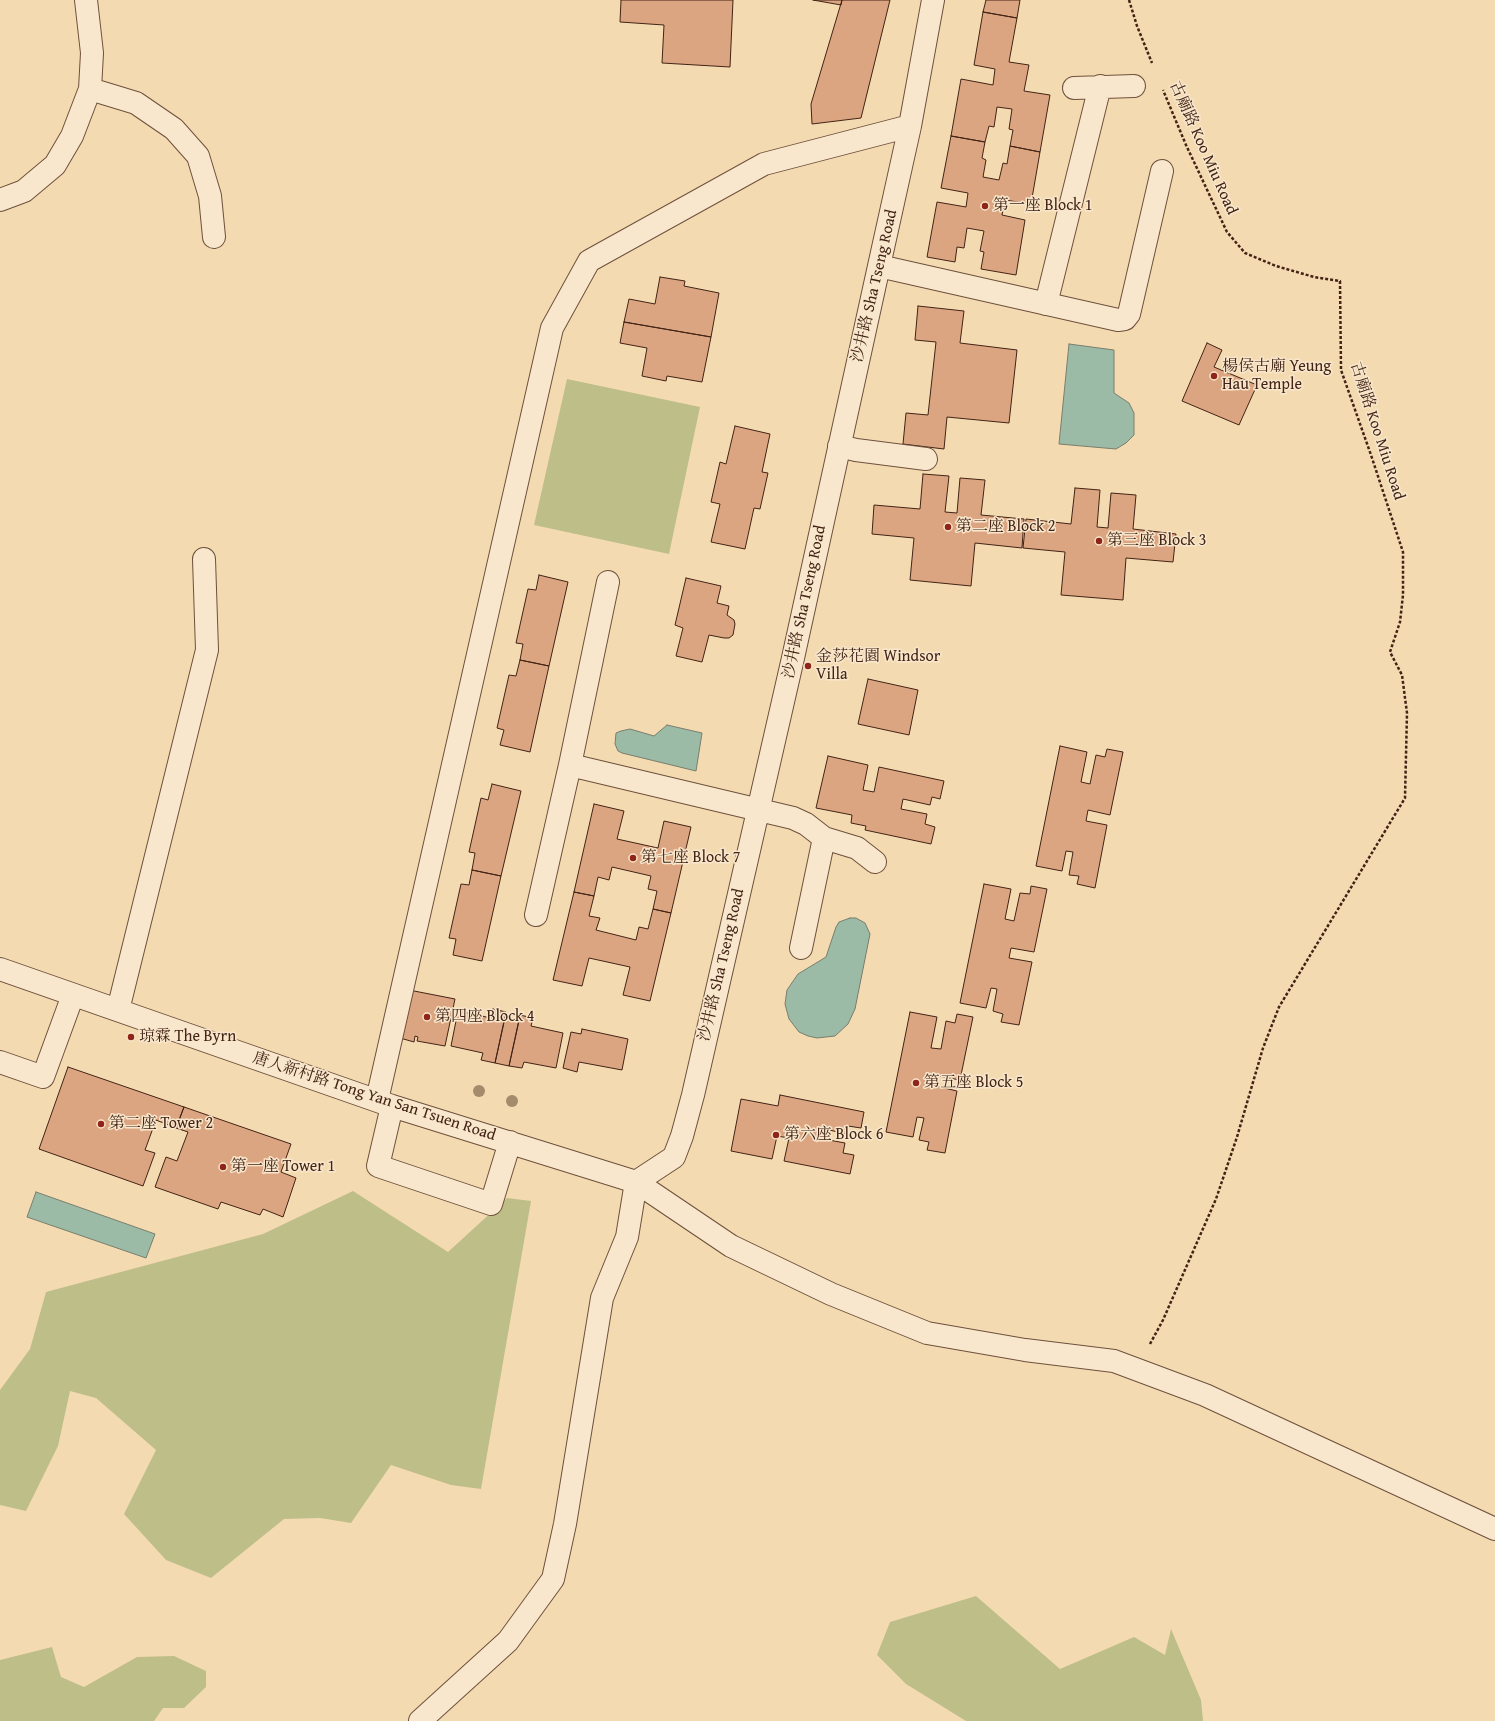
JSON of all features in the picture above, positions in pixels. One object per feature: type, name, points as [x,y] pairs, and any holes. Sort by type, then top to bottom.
[{"type":"street","points":[[0,200],[24,191],[55,165],[72,136],[90,89],[92,54],[86,0]]},
{"type":"street","name":"沙井路 Sha Tseng Road","points":[[636,1182],[674,1157],[682,1136],[791,666],[880,266],[910,126],[933,0]]},
{"type":"street","points":[[1046,304],[1100,86]]},
{"type":"street","points":[[1074,88],[1134,86]]},
{"type":"street","points":[[90,89],[136,103],[174,129],[198,156],[210,196],[214,237]]},
{"type":"street","points":[[510,1142],[490,1204],[378,1166],[385,1103],[552,328],[589,261],[764,164],[910,126]]},
{"type":"street","points":[[880,266],[1118,320],[1125,319],[1129,314],[1162,171]]},
{"type":"street","points":[[839,446],[856,450],[926,459]]},
{"type":"street","points":[[118,1010],[208,650],[204,559]]},
{"type":"street","points":[[536,915],[570,765],[608,582]]},
{"type":"street","points":[[570,765],[793,818],[806,824],[824,838],[857,848],[875,862]]},
{"type":"street","points":[[801,948],[824,838]]},
{"type":"street","name":"唐人新村路 Tong Yan San Tsuen Road","points":[[0,969],[385,1103],[636,1182],[731,1246],[831,1294],[927,1333],[1025,1350],[1114,1361],[1205,1395],[1495,1529]]},
{"type":"street","points":[[0,1062],[43,1077],[73,995]]},
{"type":"street","points":[[420,1721],[508,1641],[553,1579],[565,1524],[602,1298],[627,1237],[636,1182]]},
{"type":"path","name":"古廟路 Koo Miu Road","points":[[1129,0],[1137,26],[1154,68]]},
{"type":"path","name":"古廟路 Koo Miu Road","points":[[1136,1370],[1163,1320],[1216,1199],[1237,1137],[1263,1048],[1279,1007],[1405,798],[1407,713],[1402,675],[1390,652],[1400,622],[1404,595],[1404,552],[1341,370],[1340,281],[1314,277],[1276,266],[1245,253],[1227,232],[1186,145],[1163,89]]},
{"type":"green space","points":[[567,379],[700,407],[669,554],[534,525]]},
{"type":"green space","points":[[353,1191],[448,1252],[507,1198],[531,1201],[481,1489],[451,1485],[391,1465],[351,1523],[320,1518],[284,1519],[211,1578],[166,1560],[124,1514],[156,1450],[96,1398],[70,1391],[58,1446],[26,1511],[0,1505],[0,1390],[30,1349],[46,1292],[263,1234]]},
{"type":"green space","points":[[976,1596],[1060,1669],[1134,1637],[1165,1655],[1171,1629],[1201,1700],[1203,1721],[966,1721],[906,1684],[877,1655],[890,1622]]},
{"type":"green space","points":[[52,1647],[61,1677],[84,1687],[137,1657],[174,1656],[206,1671],[206,1687],[184,1708],[163,1708],[154,1721],[0,1721],[0,1660]]},
{"type":"shaded area","points":[[1069,344],[1114,350],[1114,393],[1129,403],[1134,413],[1134,435],[1126,443],[1116,449],[1059,444]]},
{"type":"shaded area","points":[[667,725],[702,733],[696,771],[618,751],[615,744],[616,733],[630,729],[654,736]]},
{"type":"shaded area","points":[[850,918],[856,918],[865,923],[870,934],[855,1009],[848,1024],[835,1036],[817,1038],[808,1036],[799,1032],[789,1019],[785,1004],[787,990],[798,974],[826,957],[839,922]]},
{"type":"shaded area","points":[[36,1192],[155,1234],[146,1258],[27,1217]]},
{"type":"building","points":[[621,0],[733,0],[730,67],[662,63],[664,25],[620,22]]},
{"type":"building","points":[[813,0],[842,0],[841,5]]},
{"type":"building","points":[[842,0],[890,0],[861,118],[812,124],[811,104]]},
{"type":"building","points":[[986,0],[1020,0],[1017,18],[983,12]]},
{"type":"building","points":[[983,12],[1017,18],[1009,62],[1029,65],[1024,91],[1050,95],[1040,152],[1010,146],[1013,130],[1009,129],[1012,109],[997,107],[994,127],[989,126],[985,142],[951,136],[961,79],[993,85],[995,69],[974,65]]},
{"type":"building","name":"第一座 Block 1","points":[[951,136],[985,142],[982,158],[986,160],[983,177],[999,180],[1003,163],[1007,164],[1010,146],[1040,152],[1031,204],[1005,200],[1002,215],[1025,220],[1016,275],[981,269],[984,252],[980,251],[984,231],[967,228],[964,248],[957,247],[955,262],[927,257],[937,202],[966,207],[968,193],[941,188]]},
{"type":"building","points":[[660,277],[685,281],[684,286],[719,293],[711,337],[624,322],[629,299],[655,304]]},
{"type":"building","points":[[918,306],[964,311],[960,343],[1017,350],[1009,423],[947,417],[944,449],[903,444],[906,413],[928,415],[936,342],[915,340]]},
{"type":"building","points":[[624,322],[711,337],[702,382],[667,376],[666,381],[642,376],[647,348],[620,343]]},
{"type":"building","name":"楊侯古廟 Yeung Hau Temple","points":[[1207,343],[1222,350],[1214,367],[1257,385],[1239,425],[1182,401]]},
{"type":"building","points":[[735,426],[770,434],[762,472],[768,473],[760,509],[754,508],[745,549],[711,542],[720,504],[711,502],[720,462],[726,464]]},
{"type":"building","name":"第二座 Block 2","points":[[923,474],[949,476],[945,512],[957,513],[960,478],[985,480],[981,515],[1024,519],[1022,548],[975,543],[971,586],[910,580],[914,538],[872,534],[874,505],[920,509]]},
{"type":"building","name":"第三座 Block 3","points":[[1075,488],[1100,490],[1097,527],[1108,528],[1111,493],[1136,495],[1133,529],[1176,534],[1173,562],[1126,558],[1123,600],[1061,595],[1065,552],[1023,548],[1026,519],[1071,524]]},
{"type":"building","points":[[539,575],[568,582],[549,666],[520,660],[523,644],[516,643],[528,589],[536,590]]},
{"type":"building","points":[[686,578],[721,586],[717,603],[729,606],[727,615],[734,620],[735,624],[733,635],[729,638],[709,635],[702,662],[676,656],[683,628],[675,625]]},
{"type":"building","points":[[520,660],[549,666],[530,752],[500,745],[504,730],[497,728],[509,675],[516,676]]},
{"type":"building","points":[[868,679],[918,690],[909,735],[858,724]]},
{"type":"building","points":[[1060,746],[1087,752],[1081,782],[1090,784],[1096,755],[1105,757],[1107,749],[1123,752],[1110,815],[1088,810],[1086,821],[1107,825],[1095,888],[1077,884],[1079,876],[1069,875],[1073,852],[1066,851],[1062,871],[1036,866]]},
{"type":"building","points":[[828,756],[868,765],[863,790],[874,792],[879,767],[944,781],[940,799],[932,797],[930,805],[903,799],[901,809],[927,814],[925,824],[935,827],[931,844],[865,830],[866,826],[851,823],[852,815],[816,808]]},
{"type":"building","points":[[492,784],[521,791],[501,876],[472,870],[475,853],[469,852],[481,798],[488,800]]},
{"type":"building","name":"第七座 Block 7","points":[[594,804],[624,811],[617,839],[658,848],[664,821],[691,827],[671,913],[653,909],[657,891],[648,889],[651,876],[612,867],[609,880],[598,877],[594,896],[574,892]]},
{"type":"building","points":[[472,870],[501,876],[482,961],[453,955],[456,939],[449,938],[461,884],[469,885]]},
{"type":"building","points":[[984,884],[1011,889],[1005,919],[1014,921],[1020,893],[1030,894],[1031,886],[1047,889],[1034,952],[1011,948],[1009,958],[1032,962],[1019,1025],[1001,1022],[1003,1014],[993,1011],[997,989],[991,988],[986,1008],[960,1003]]},
{"type":"building","points":[[574,892],[594,896],[589,916],[600,918],[596,930],[636,940],[639,927],[648,929],[653,909],[671,913],[650,1001],[623,995],[630,967],[589,958],[582,986],[553,980]]},
{"type":"building","name":"第四座 Block 4","points":[[409,990],[455,999],[445,1046],[417,1041],[418,1037],[415,1036],[414,1042],[400,1038]]},
{"type":"building","points":[[493,1009],[506,1012],[495,1063],[481,1060],[483,1053],[451,1046],[458,1011],[491,1018]]},
{"type":"building","name":"第五座 Block 5","points":[[910,1012],[937,1017],[931,1048],[941,1049],[946,1021],[955,1023],[957,1014],[973,1017],[960,1080],[938,1076],[936,1086],[957,1091],[945,1153],[927,1150],[929,1142],[919,1140],[924,1118],[917,1117],[913,1137],[886,1132]]},
{"type":"building","points":[[520,1015],[533,1018],[531,1026],[563,1033],[556,1068],[524,1062],[522,1068],[509,1066]]},
{"type":"building","points":[[505,1018],[519,1021],[509,1066],[495,1063]]},
{"type":"building","points":[[582,1029],[628,1039],[622,1070],[579,1062],[577,1072],[563,1068],[571,1032],[581,1034]]},
{"type":"building","name":"第二座 Tower 2","points":[[68,1067],[184,1107],[176,1128],[156,1120],[145,1150],[155,1153],[143,1186],[39,1149]]},
{"type":"building","name":"第六座 Block 6","points":[[780,1095],[864,1112],[861,1128],[848,1126],[847,1134],[820,1128],[818,1138],[845,1143],[843,1153],[854,1155],[850,1174],[784,1161],[789,1138],[777,1136],[772,1159],[731,1151],[741,1099],[778,1106]]},
{"type":"building","name":"第一座 Tower 1","points":[[184,1107],[291,1144],[281,1172],[296,1178],[283,1217],[263,1209],[260,1215],[221,1202],[218,1209],[155,1187],[166,1157],[177,1161],[188,1132],[176,1128]]},
{"type":"place","name":"第一座 Block 1","points":[[985,206]]},
{"type":"place","name":"楊侯古廟 Yeung Hau Temple","points":[[1214,376]]},
{"type":"place","name":"第二座 Block 2","points":[[948,527]]},
{"type":"place","name":"第三座 Block 3","points":[[1099,541]]},
{"type":"place","name":"金莎花園 Windsor Villa","points":[[808,666]]},
{"type":"place","name":"第七座 Block 7","points":[[633,858]]},
{"type":"place","name":"第四座 Block 4","points":[[427,1017]]},
{"type":"place","name":"琼霖 The Byrn","points":[[131,1037]]},
{"type":"place","name":"第五座 Block 5","points":[[916,1083]]},
{"type":"place","name":"第二座 Tower 2","points":[[101,1124]]},
{"type":"place","name":"第六座 Block 6","points":[[776,1135]]},
{"type":"place","name":"第一座 Tower 1","points":[[223,1167]]}]
